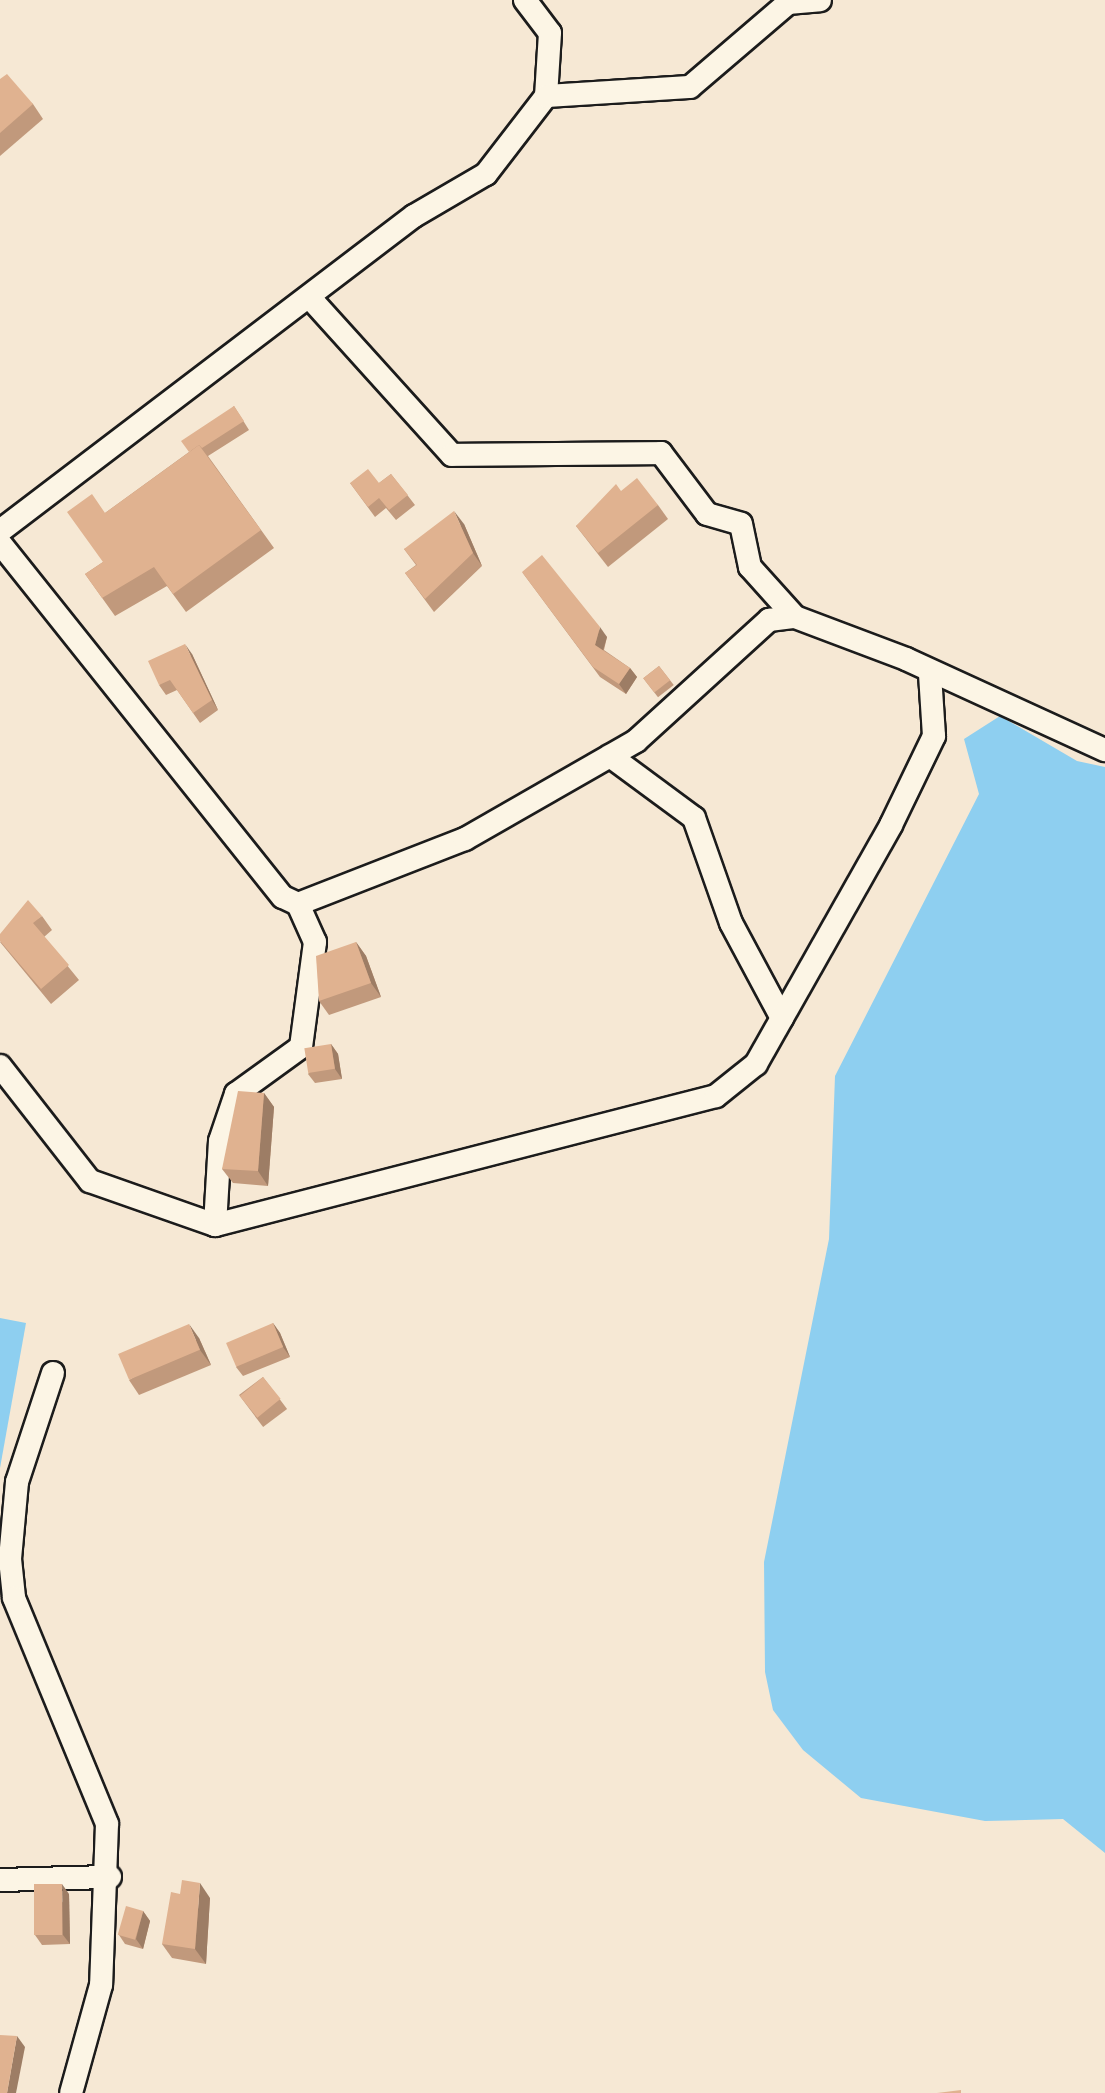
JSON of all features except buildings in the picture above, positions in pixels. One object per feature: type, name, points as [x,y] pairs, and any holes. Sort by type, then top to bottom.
[{"type":"street","points":[[0,531],[311,300],[414,216],[486,174],[546,96],[550,33],[525,0]]},
{"type":"street","points":[[546,96],[690,87],[788,3],[820,0]]},
{"type":"street","points":[[311,300],[452,455],[661,453],[707,514],[742,524],[750,568],[795,616],[930,674],[1016,702],[1105,750]]},
{"type":"street","points":[[0,543],[283,897],[298,904],[315,942],[300,1047],[236,1094],[220,1141],[215,1225]]},
{"type":"street","points":[[298,904],[465,840],[610,756],[769,620],[795,616]]},
{"type":"street","points":[[0,1066],[90,1181],[215,1225],[419,1167],[661,1117],[716,1096],[756,1064],[934,736],[930,674]]},
{"type":"street","points":[[610,756],[694,818],[731,922],[782,1018]]},
{"type":"street","points":[[52,1374],[17,1482],[7,1603],[98,1790],[110,1877],[101,1985],[72,2093]]},
{"type":"street","points":[[0,1880],[110,1877]]},
{"type":"water","points":[[1000,716],[1077,761],[1105,767],[1105,1853],[1063,1819],[985,1821],[861,1798],[803,1750],[773,1710],[765,1672],[764,1562],[829,1239],[835,1076],[979,794],[964,739]]},
{"type":"water","points":[[0,1318],[26,1323],[0,1468]]}]
